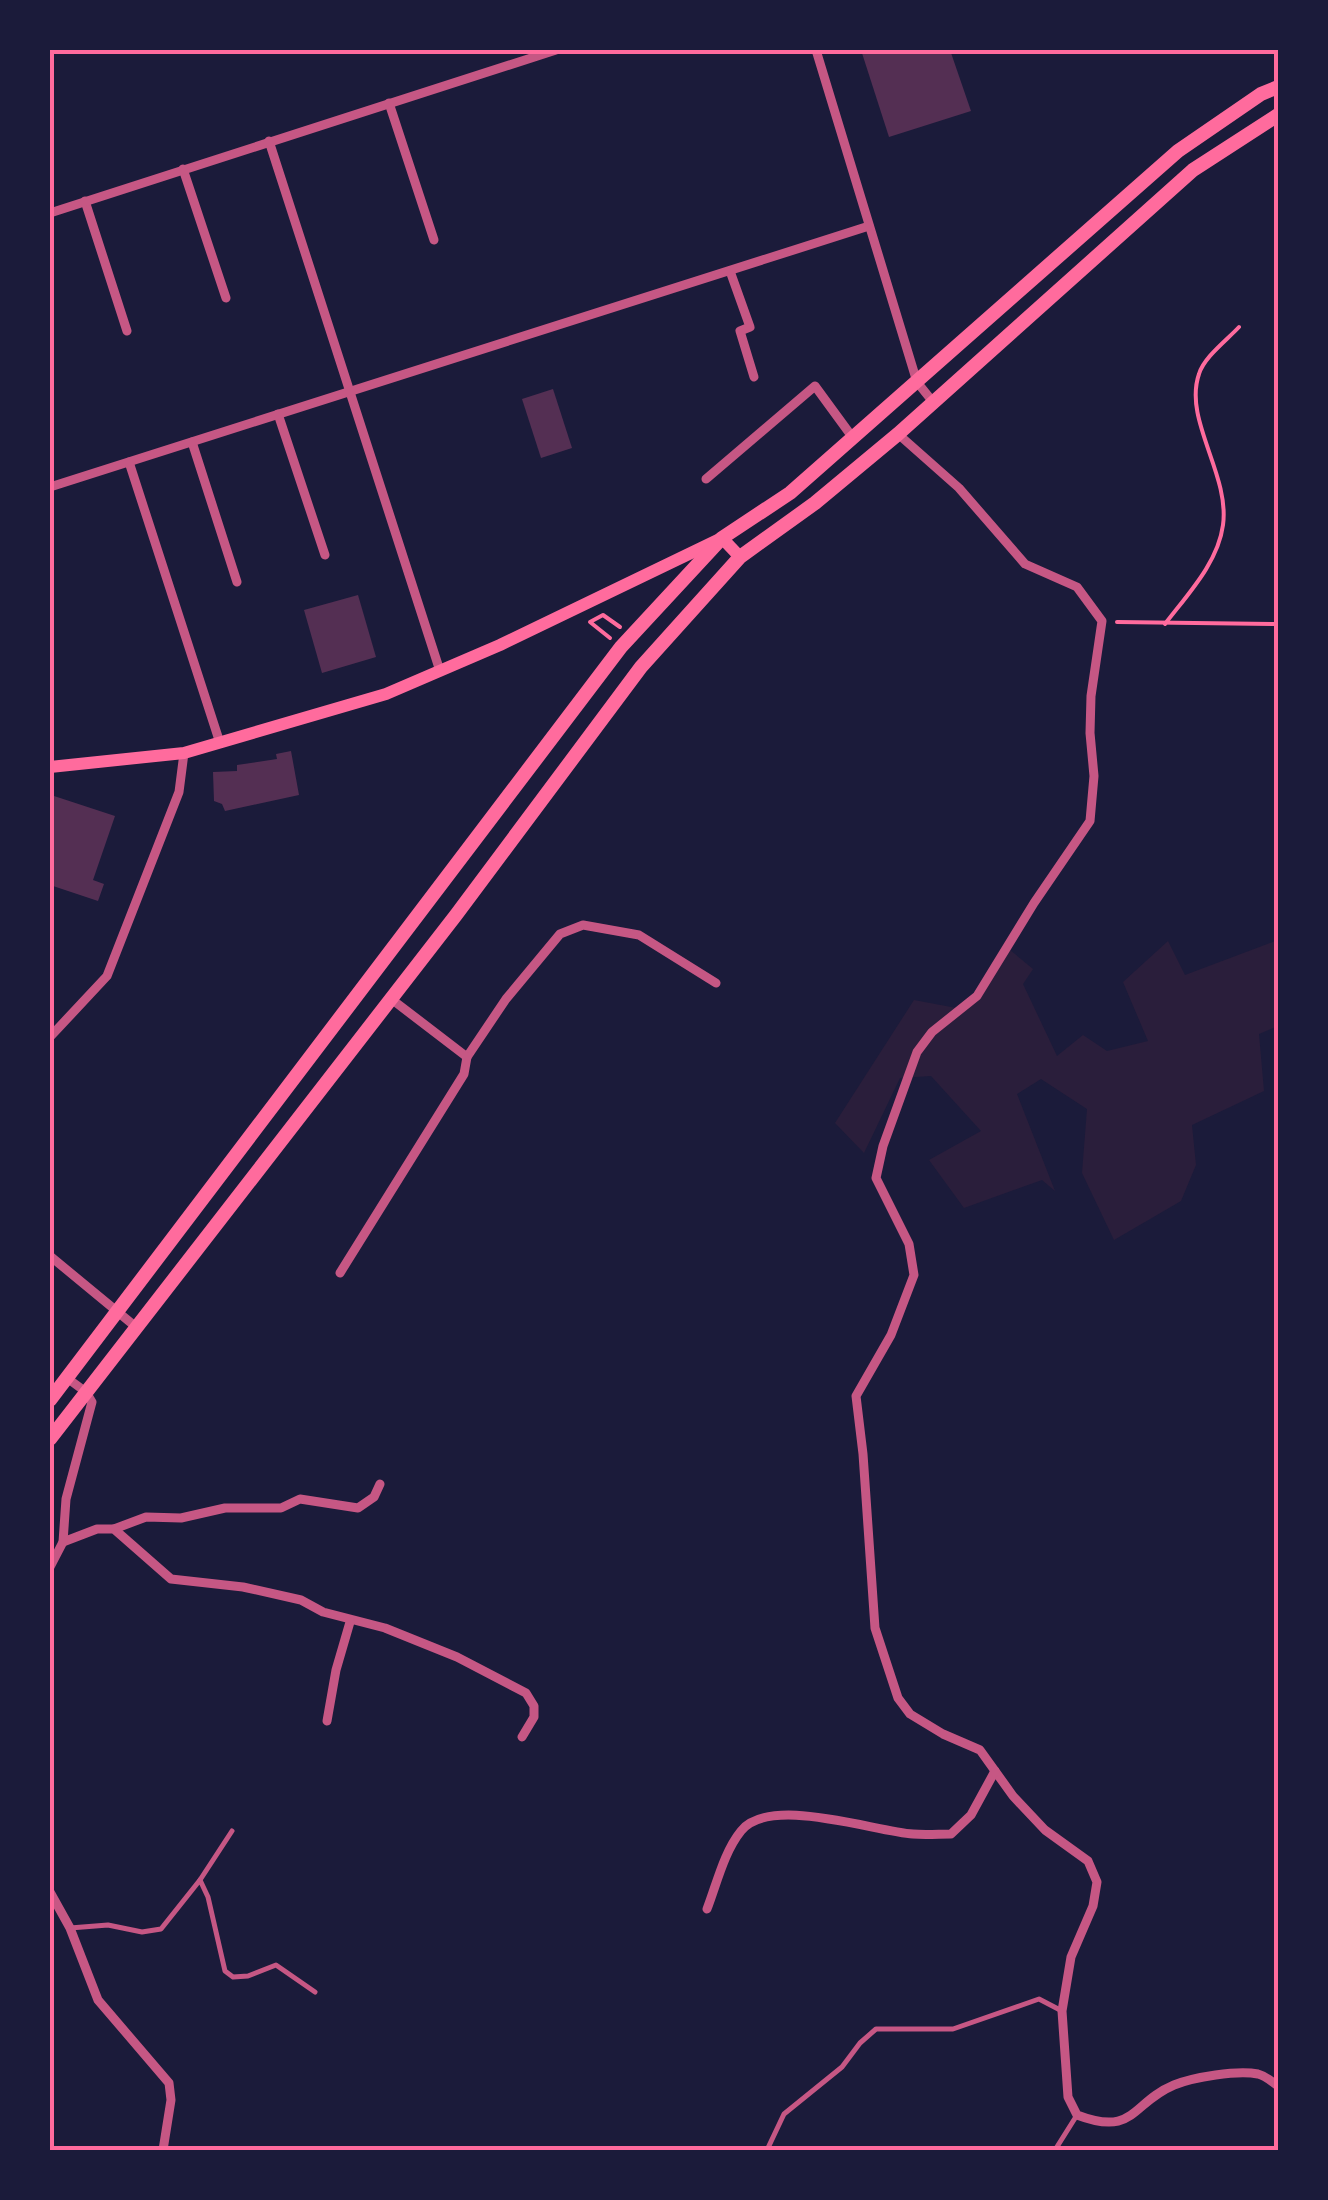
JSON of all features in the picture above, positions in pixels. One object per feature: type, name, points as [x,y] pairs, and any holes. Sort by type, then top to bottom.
[{"type":"main road","points":[[50,767],[184,753],[386,694],[722,538],[790,493],[1178,151],[1261,94],[1278,87]]},
{"type":"main road","points":[[50,1439],[640,667],[740,557],[815,503],[898,434],[1193,170],[1278,115]]},
{"type":"main road","points":[[722,538],[740,557]]},
{"type":"main road","points":[[50,1400],[621,647],[722,538]]},
{"type":"street","points":[[50,212],[556,50]]},
{"type":"street","points":[[816,50],[917,382],[933,402]]},
{"type":"street","points":[[388,103],[434,240]]},
{"type":"street","points":[[270,141],[440,671]]},
{"type":"street","points":[[183,169],[226,298]]},
{"type":"street","points":[[85,201],[127,332]]},
{"type":"street","points":[[50,487],[869,226]]},
{"type":"street","points":[[730,270],[750,327],[740,331],[754,377]]},
{"type":"street","points":[[706,480],[815,386],[853,438]]},
{"type":"street","points":[[278,414],[325,555]]},
{"type":"street","points":[[898,434],[959,488],[1025,564],[1076,587],[1102,621],[1091,696],[1094,776],[1090,821],[977,996],[932,1032],[917,1052],[883,1146],[876,1178],[909,1244],[914,1275],[891,1335],[856,1396],[864,1454],[875,1628],[898,1698],[910,1714],[980,1750],[1045,1830],[1088,1862],[1096,1882],[1093,1906],[1071,1956],[1062,2011],[1068,2098],[1077,2115],[1100,2124],[1129,2118],[1172,2086],[1233,2073],[1263,2075],[1278,2086]]},
{"type":"street","points":[[192,442],[237,582]]},
{"type":"street","points":[[130,462],[220,743]]},
{"type":"street","points":[[50,1037],[107,976],[179,792],[184,753]]},
{"type":"street","points":[[340,1273],[464,1074],[467,1057],[506,999],[560,934],[582,925],[639,936],[716,982]]},
{"type":"street","points":[[390,998],[467,1057]]},
{"type":"street","points":[[50,1256],[136,1328]]},
{"type":"street","points":[[50,1567],[63,1542],[66,1498],[92,1402],[86,1392],[67,1378]]},
{"type":"street","points":[[63,1542],[146,1517],[181,1518],[225,1508],[280,1508],[300,1499],[358,1508],[374,1498],[380,1484]]},
{"type":"street","points":[[114,1528],[171,1579],[243,1587],[301,1600],[350,1622],[385,1628],[457,1657],[526,1692],[534,1706],[534,1716],[522,1737]]},
{"type":"street","points":[[328,1720],[336,1670],[350,1622]]},
{"type":"street","points":[[707,1908],[729,1851],[743,1827],[785,1814],[913,1834],[952,1834],[971,1815],[995,1771]]},
{"type":"street","points":[[50,1892],[70,1928],[98,2000],[169,2083],[171,2100],[163,2150]]},
{"type":"lane","points":[[70,1928],[108,1925],[142,1932],[161,1929],[232,1831]]},
{"type":"lane","points":[[200,1880],[208,1897],[225,1971],[233,1977],[248,1976],[276,1965],[316,1992]]},
{"type":"lane","points":[[767,2150],[784,2114],[842,2067],[876,2030],[953,2029],[1039,1999],[1062,2011]]},
{"type":"lane","points":[[1056,2150],[1077,2115]]},
{"type":"path","points":[[1164,624],[1210,564],[1223,528],[1225,497],[1195,401],[1199,371],[1240,327]]},
{"type":"path","points":[[616,624],[603,615],[590,622],[621,647]]},
{"type":"path","points":[[1102,621],[1278,624]]},
{"type":"shaded area","points":[[1278,940],[1278,1026],[1259,1034],[1264,1091],[1192,1125],[1196,1165],[1181,1201],[1114,1240],[1082,1173],[1087,1109],[1041,1079],[1017,1094],[1055,1191],[1042,1180],[964,1208],[929,1160],[981,1131],[931,1076],[900,1078],[864,1153],[835,1123],[914,1000],[967,1010],[1004,945],[1033,969],[1023,984],[1057,1056],[1083,1035],[1107,1051],[1148,1041],[1123,982],[1168,941],[1185,975]]},
{"type":"building","points":[[861,50],[950,50],[971,111],[889,137]]},
{"type":"building","points":[[553,389],[572,448],[541,458],[522,399]]},
{"type":"building","points":[[358,595],[376,657],[322,673],[304,610]]},
{"type":"building","points":[[291,751],[299,795],[225,811],[222,804],[214,801],[213,772],[237,771],[237,765],[277,759],[276,754]]},
{"type":"building","points":[[51,795],[115,816],[93,880],[104,884],[98,901],[50,885]]}]
